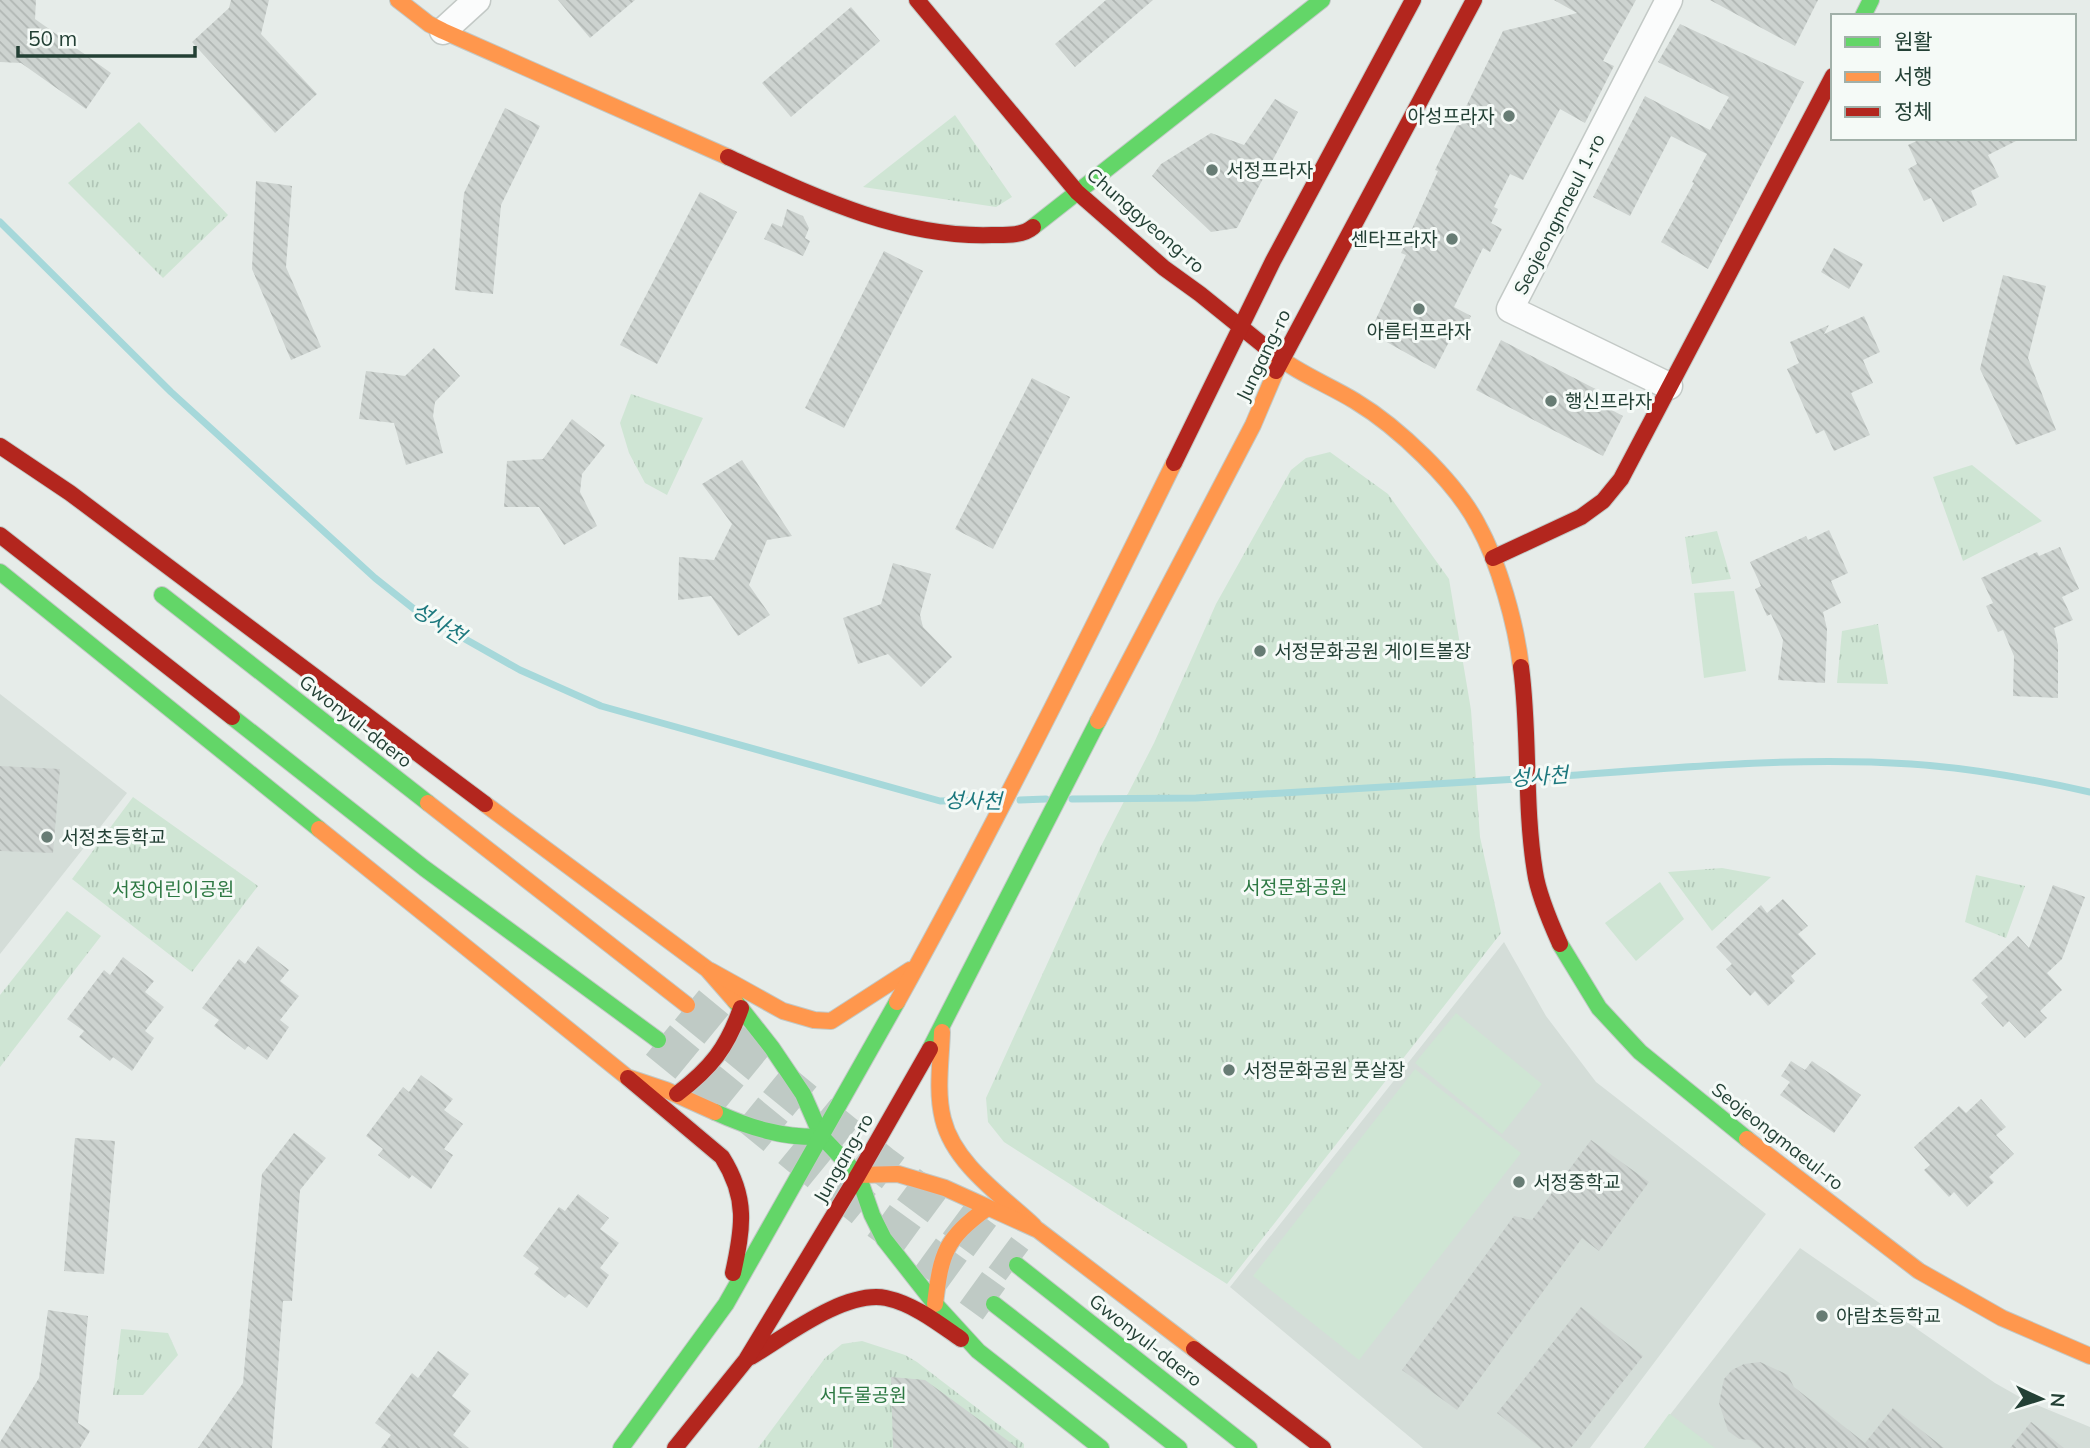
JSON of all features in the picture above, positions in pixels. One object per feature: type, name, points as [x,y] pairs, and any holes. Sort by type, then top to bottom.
[{"type":"main road","points":[[398,0],[429,24],[443,31],[839,207],[870,217],[936,231],[1010,236],[1029,231],[1322,0]]},
{"type":"main road","name":"Chunggyeong-ro","points":[[917,0],[1077,192],[1164,268],[1281,360]]},
{"type":"main road","name":"Jungang-ro","points":[[621,1448],[726,1304],[967,876],[1042,731],[1273,261],[1413,0]]},
{"type":"main road","name":"Jungang-ro","points":[[675,1448],[746,1360],[858,1175],[942,1028],[1253,425],[1281,360],[1474,0]]},
{"type":"main road","points":[[1281,360],[1357,401],[1407,440],[1454,490],[1478,524],[1493,558],[1581,517],[1603,501],[1621,479],[1831,80]]},
{"type":"main road","points":[[0,446],[70,493],[707,969],[786,1013],[817,1021],[831,1021],[918,965]]},
{"type":"main road","points":[[0,535],[424,868],[658,1040]]},
{"type":"main road","name":"Seojeongmaeul-ro","points":[[1493,558],[1518,643],[1527,712],[1528,794],[1535,875],[1559,942],[1599,1008],[1640,1052],[1713,1113],[1919,1271],[2002,1318],[2090,1356]]},
{"type":"main road","points":[[0,572],[627,1077],[722,1157],[739,1183],[742,1235],[726,1304]]},
{"type":"main road","name":"Gwonyul-daero","points":[[144,582],[687,1005]]},
{"type":"main road","points":[[707,969],[741,1008],[803,1094],[822,1137],[858,1175],[884,1239],[934,1304],[978,1350]]},
{"type":"main road","points":[[677,1094],[706,1073],[717,1060],[727,1046],[741,1008]]},
{"type":"main road","points":[[942,1028],[941,1101],[948,1135],[976,1171],[1038,1230],[1324,1448]]},
{"type":"main road","points":[[627,1077],[677,1094],[718,1115],[757,1130],[798,1139],[822,1137]]},
{"type":"main road","points":[[858,1175],[898,1174],[945,1188],[1038,1230]]},
{"type":"main road","points":[[934,1304],[939,1264],[944,1248],[953,1235],[987,1208]]},
{"type":"main road","name":"Gwonyul-daero","points":[[1017,1265],[1250,1448]]},
{"type":"main road","points":[[746,1360],[834,1305],[854,1298],[879,1297],[900,1302],[937,1322],[978,1350],[1101,1448]]},
{"type":"main road","points":[[994,1304],[1179,1448]]},
{"type":"street","points":[[443,31],[477,0]]},
{"type":"street","name":"Seojeongmaeul 1-ro","points":[[1669,0],[1510,309],[1669,386]]},
{"type":"shaded area","name":"서정초등학교","points":[[0,694],[127,793],[0,954]]},
{"type":"shaded area","name":"서정중학교","points":[[1504,942],[1546,1016],[1596,1082],[1766,1214],[1590,1448],[1423,1448],[1230,1287]]},
{"type":"shaded area","name":"아람초등학교","points":[[1800,1248],[1995,1383],[2025,1400],[2090,1427],[2090,1448],[1644,1448]]},
{"type":"green space","points":[[955,115],[1012,197],[996,207],[863,187]]},
{"type":"green space","points":[[139,122],[228,215],[163,278],[68,183]]},
{"type":"green space","points":[[631,394],[703,418],[667,495],[645,483],[629,453],[620,423]]},
{"type":"green space","name":"서정문화공원","points":[[1330,452],[1388,494],[1449,579],[1471,710],[1480,837],[1501,933],[1227,1284],[1004,1142],[988,1122],[986,1098],[1100,848],[1154,743],[1216,604],[1291,470],[1306,458]]},
{"type":"green space","points":[[1972,465],[2042,521],[1963,561],[1933,477]]},
{"type":"green space","points":[[1717,531],[1731,579],[1692,584],[1685,537]]},
{"type":"green space","points":[[1734,591],[1746,671],[1704,678],[1694,593]]},
{"type":"green space","points":[[1878,624],[1888,684],[1837,683],[1842,631]]},
{"type":"green space","name":"서정어린이공원","points":[[133,797],[258,886],[192,972],[72,879]]},
{"type":"green space","points":[[1722,868],[1771,877],[1712,931],[1668,872]]},
{"type":"green space","points":[[1976,875],[2025,886],[2006,938],[1965,922]]},
{"type":"green space","points":[[1660,882],[1684,919],[1636,961],[1605,923]]},
{"type":"green space","points":[[67,911],[101,936],[0,1067],[0,995]]},
{"type":"green space","points":[[1456,1013],[1542,1084],[1502,1134],[1415,1063]]},
{"type":"green space","points":[[1415,1069],[1521,1153],[1359,1360],[1253,1276]]},
{"type":"green space","points":[[121,1329],[168,1333],[178,1355],[143,1395],[113,1395]]},
{"type":"green space","name":"서두물공원","points":[[862,1341],[905,1355],[917,1362],[1024,1444],[1024,1448],[758,1448],[825,1358],[842,1344]]},
{"type":"green space","points":[[1670,1414],[1715,1448],[1644,1448]]},
{"type":"building","points":[[0,0],[36,0],[35,19],[111,73],[86,109],[21,63],[0,62]]},
{"type":"building","points":[[231,0],[269,0],[261,34],[317,94],[275,133],[192,42],[229,8]]},
{"type":"building","points":[[558,0],[635,0],[590,38]]},
{"type":"building","points":[[1106,0],[1153,0],[1075,67],[1055,44]]},
{"type":"building","points":[[1554,0],[1636,0],[1603,61],[1614,66],[1585,123],[1560,109],[1523,180],[1510,174],[1494,207],[1498,209],[1491,223],[1502,229],[1490,252],[1483,248],[1454,307],[1471,316],[1460,340],[1452,336],[1435,369],[1383,340],[1375,321],[1406,255],[1401,253],[1438,171],[1435,170],[1503,31],[1577,13]]},
{"type":"building","points":[[1710,0],[1818,0],[1795,46]]},
{"type":"building","points":[[851,7],[880,41],[791,117],[762,83]]},
{"type":"building","points":[[1680,24],[1804,82],[1708,269],[1661,242],[1707,154],[1671,136],[1630,216],[1593,197],[1645,96],[1710,130],[1729,97],[1658,62]]},
{"type":"building","name":"서정프라자","points":[[1275,99],[1298,112],[1237,228],[1211,232],[1152,176],[1161,164],[1211,133],[1244,145]]},
{"type":"building","points":[[505,108],[540,126],[501,205],[493,294],[455,290],[464,193]]},
{"type":"building","points":[[1919,140],[2018,140],[1988,155],[1999,177],[1971,191],[1977,205],[1943,222],[1931,198],[1924,201],[1908,169],[1917,164],[1908,145]]},
{"type":"building","points":[[256,181],[292,186],[286,267],[321,347],[291,360],[252,269]]},
{"type":"building","points":[[700,192],[737,212],[657,364],[620,345]]},
{"type":"building","points":[[787,209],[803,216],[809,228],[805,238],[810,241],[803,256],[764,239],[772,223],[782,227]]},
{"type":"building","points":[[1834,248],[1863,264],[1849,289],[1821,272]]},
{"type":"building","points":[[884,251],[923,271],[844,428],[805,408]]},
{"type":"building","points":[[2003,275],[2046,286],[2028,358],[2056,430],[2016,445],[1980,369]]},
{"type":"building","points":[[1864,316],[1880,352],[1863,360],[1873,383],[1851,393],[1870,435],[1834,451],[1824,430],[1816,434],[1787,369],[1799,363],[1790,342],[1829,325],[1824,334]]},
{"type":"building","name":"행신프라자","points":[[1501,340],[1609,396],[1604,406],[1623,416],[1603,456],[1476,390]]},
{"type":"building","points":[[434,348],[460,376],[435,402],[433,416],[443,453],[406,465],[394,423],[359,419],[366,371],[405,376]]},
{"type":"building","points":[[1032,378],[1070,397],[993,549],[955,529]]},
{"type":"building","points":[[572,419],[605,445],[582,474],[580,492],[597,526],[564,545],[539,507],[504,507],[507,461],[543,459]]},
{"type":"building","points":[[742,460],[792,536],[767,540],[749,585],[770,615],[738,636],[711,596],[678,600],[679,557],[714,560],[732,524],[702,484]]},
{"type":"building","points":[[1829,530],[1848,573],[1831,581],[1841,603],[1823,612],[1827,629],[1825,683],[1778,680],[1783,640],[1771,614],[1767,616],[1755,589],[1761,586],[1750,562],[1806,536],[1808,540]]},
{"type":"building","points":[[2060,547],[2079,589],[2062,597],[2073,620],[2054,628],[2058,645],[2058,698],[2013,696],[2014,656],[2003,630],[1998,632],[1986,606],[1993,603],[1981,578],[2037,552],[2039,556]]},
{"type":"building","points":[[893,563],[931,574],[920,615],[923,627],[952,657],[921,687],[888,654],[858,664],[843,618],[881,604]]},
{"type":"building","points":[[0,766],[60,769],[53,853],[0,851]]},
{"type":"building","points":[[2053,885],[2085,897],[2062,959],[2047,973],[2062,990],[2040,1011],[2047,1018],[2025,1038],[2009,1021],[2003,1027],[1981,1003],[1988,997],[1972,980],[2018,936],[2029,948]]},
{"type":"building","points":[[1783,899],[1808,926],[1798,934],[1816,954],[1791,976],[1795,981],[1768,1006],[1755,991],[1750,996],[1726,969],[1732,964],[1716,947],[1761,905],[1767,913]]},
{"type":"building","points":[[258,946],[289,970],[280,981],[299,996],[280,1020],[289,1027],[267,1060],[248,1046],[245,1050],[214,1026],[219,1020],[202,1008],[239,959],[245,964]]},
{"type":"building","points":[[123,957],[154,981],[145,992],[164,1007],[145,1031],[154,1038],[132,1071],[113,1057],[110,1061],[79,1037],[84,1031],[67,1019],[104,970],[110,975]]},
{"type":"building","points":[[1791,1061],[1805,1070],[1812,1061],[1861,1095],[1834,1133],[1780,1095],[1790,1082],[1781,1076]]},
{"type":"building","points":[[421,1075],[453,1099],[444,1110],[463,1124],[444,1149],[453,1155],[431,1189],[412,1175],[409,1179],[378,1155],[383,1149],[366,1136],[403,1087],[409,1092]]},
{"type":"building","points":[[1981,1099],[2006,1127],[1996,1135],[2014,1154],[1989,1177],[1994,1182],[1967,1207],[1954,1192],[1949,1197],[1924,1170],[1930,1165],[1914,1147],[1959,1106],[1966,1113]]},
{"type":"building","points":[[294,1133],[326,1158],[300,1190],[292,1301],[283,1301],[272,1448],[198,1448],[243,1383],[262,1174]]},
{"type":"building","points":[[75,1138],[115,1141],[104,1274],[64,1271]]},
{"type":"building","points":[[1591,1140],[1649,1182],[1599,1251],[1582,1238],[1457,1410],[1402,1370],[1514,1216],[1532,1220]]},
{"type":"building","points":[[578,1194],[609,1218],[600,1229],[619,1243],[600,1268],[609,1275],[587,1308],[569,1294],[565,1298],[534,1274],[539,1268],[523,1256],[559,1207],[565,1211]]},
{"type":"building","points":[[1581,1307],[1643,1356],[1571,1448],[1541,1448],[1497,1413]]},
{"type":"building","points":[[48,1310],[88,1316],[78,1423],[90,1431],[80,1448],[0,1448],[0,1442],[39,1378]]},
{"type":"building","points":[[438,1351],[469,1374],[452,1396],[471,1411],[453,1435],[469,1448],[381,1448],[391,1435],[375,1423],[412,1373],[418,1378]]},
{"type":"building","points":[[1760,1362],[1788,1375],[1794,1387],[1865,1443],[1893,1408],[1944,1448],[1761,1448],[1751,1440],[1739,1439],[1728,1431],[1719,1403],[1724,1379],[1732,1370],[1744,1364]]},
{"type":"building","points":[[891,1377],[925,1380],[1018,1448],[893,1448]]},
{"type":"building","points":[[2031,1422],[2064,1448],[2010,1448]]},
{"type":"waterway","name":"성사천","points":[[0,222],[171,392],[375,578],[419,613],[520,670],[601,706],[940,801],[994,800]]},
{"type":"waterway","name":"성사천","points":[[1537,778],[1724,765],[1864,762],[1978,771],[2090,792]]},
{"type":"waterway","name":"성사천","points":[[1072,799],[1196,798],[1518,779]]},
{"type":"waterway","name":"성사천","points":[[1020,800],[1046,799]]},
{"type":"tunnel","points":[[687,1005],[881,1164],[1017,1265]]},
{"type":"tunnel","points":[[658,1040],[874,1217],[994,1304]]},
{"type":"traffic: fast","points":[[1033,227],[1322,0]]},
{"type":"traffic: fast","points":[[1864,14],[1871,0]]},
{"type":"traffic: fast","points":[[0,572],[319,829]]},
{"type":"traffic: fast","points":[[162,595],[428,803]]},
{"type":"traffic: fast","points":[[232,717],[424,868],[658,1040]]},
{"type":"traffic: fast","points":[[930,1049],[1098,721]]},
{"type":"traffic: fast","points":[[1560,944],[1599,1008],[1640,1052],[1747,1139]]},
{"type":"traffic: fast","points":[[735,1001],[772,1048],[803,1094],[822,1137],[858,1175],[884,1239],[935,1304],[978,1351],[1101,1448]]},
{"type":"traffic: fast","points":[[621,1448],[726,1304],[897,1002]]},
{"type":"traffic: fast","points":[[715,1112],[767,1131],[822,1137]]},
{"type":"traffic: fast","points":[[1017,1265],[1249,1448]]},
{"type":"traffic: fast","points":[[994,1304],[1179,1448]]},
{"type":"traffic: slow","points":[[398,0],[429,24],[443,31],[728,157]]},
{"type":"traffic: slow","points":[[1273,353],[1372,412],[1424,456],[1455,491],[1478,525],[1500,575],[1511,613],[1521,667]]},
{"type":"traffic: slow","points":[[1098,721],[1253,425],[1276,371]]},
{"type":"traffic: slow","points":[[897,1002],[1004,801],[1174,463]]},
{"type":"traffic: slow","points":[[428,803],[687,1005]]},
{"type":"traffic: slow","points":[[485,804],[707,969],[735,1001]]},
{"type":"traffic: slow","points":[[319,829],[627,1077],[666,1090],[715,1112]]},
{"type":"traffic: slow","points":[[711,971],[783,1011],[814,1020],[831,1021],[910,970]]},
{"type":"traffic: slow","points":[[942,1032],[940,1098],[949,1135],[968,1165],[1034,1226]]},
{"type":"traffic: slow","points":[[1747,1139],[1919,1271],[2002,1318],[2090,1356]]},
{"type":"traffic: slow","points":[[858,1175],[898,1174],[945,1188],[1038,1230],[1194,1349]]},
{"type":"traffic: slow","points":[[935,1304],[947,1248],[962,1229],[987,1208]]},
{"type":"traffic: jam","points":[[917,0],[1077,192],[1164,268],[1273,353]]},
{"type":"traffic: jam","points":[[1174,463],[1273,261],[1413,0]]},
{"type":"traffic: jam","points":[[1276,371],[1474,0]]},
{"type":"traffic: jam","points":[[1493,558],[1581,517],[1603,501],[1621,479],[1831,80]]},
{"type":"traffic: jam","points":[[728,157],[823,199],[889,222],[957,234],[1002,235],[1019,233],[1033,227]]},
{"type":"traffic: jam","points":[[0,446],[70,493],[485,804]]},
{"type":"traffic: jam","points":[[0,535],[232,717]]},
{"type":"traffic: jam","points":[[1521,667],[1529,821],[1535,872],[1542,899],[1560,944]]},
{"type":"traffic: jam","points":[[677,1094],[708,1066],[724,1046],[741,1008]]},
{"type":"traffic: jam","points":[[675,1448],[746,1360],[858,1175],[930,1049]]},
{"type":"traffic: jam","points":[[628,1078],[722,1157],[740,1200],[741,1227],[733,1273]]},
{"type":"traffic: jam","points":[[751,1357],[816,1317],[834,1308],[870,1297],[886,1298],[906,1305],[961,1339]]},
{"type":"traffic: jam","points":[[1194,1349],[1323,1448]]},
{"type":"place","name":"아성프라자","points":[[1509,116]]},
{"type":"place","name":"서정프라자","points":[[1212,170]]},
{"type":"place","name":"센타프라자","points":[[1452,239]]},
{"type":"place","name":"아름터프라자","points":[[1419,309]]},
{"type":"place","name":"행신프라자","points":[[1551,401]]},
{"type":"place","name":"서정문화공원 게이트볼장","points":[[1260,651]]},
{"type":"place","name":"서정초등학교","points":[[47,837]]},
{"type":"place","name":"서정문화공원 풋살장","points":[[1229,1070]]},
{"type":"place","name":"서정중학교","points":[[1519,1182]]},
{"type":"place","name":"아람초등학교","points":[[1822,1316]]}]
